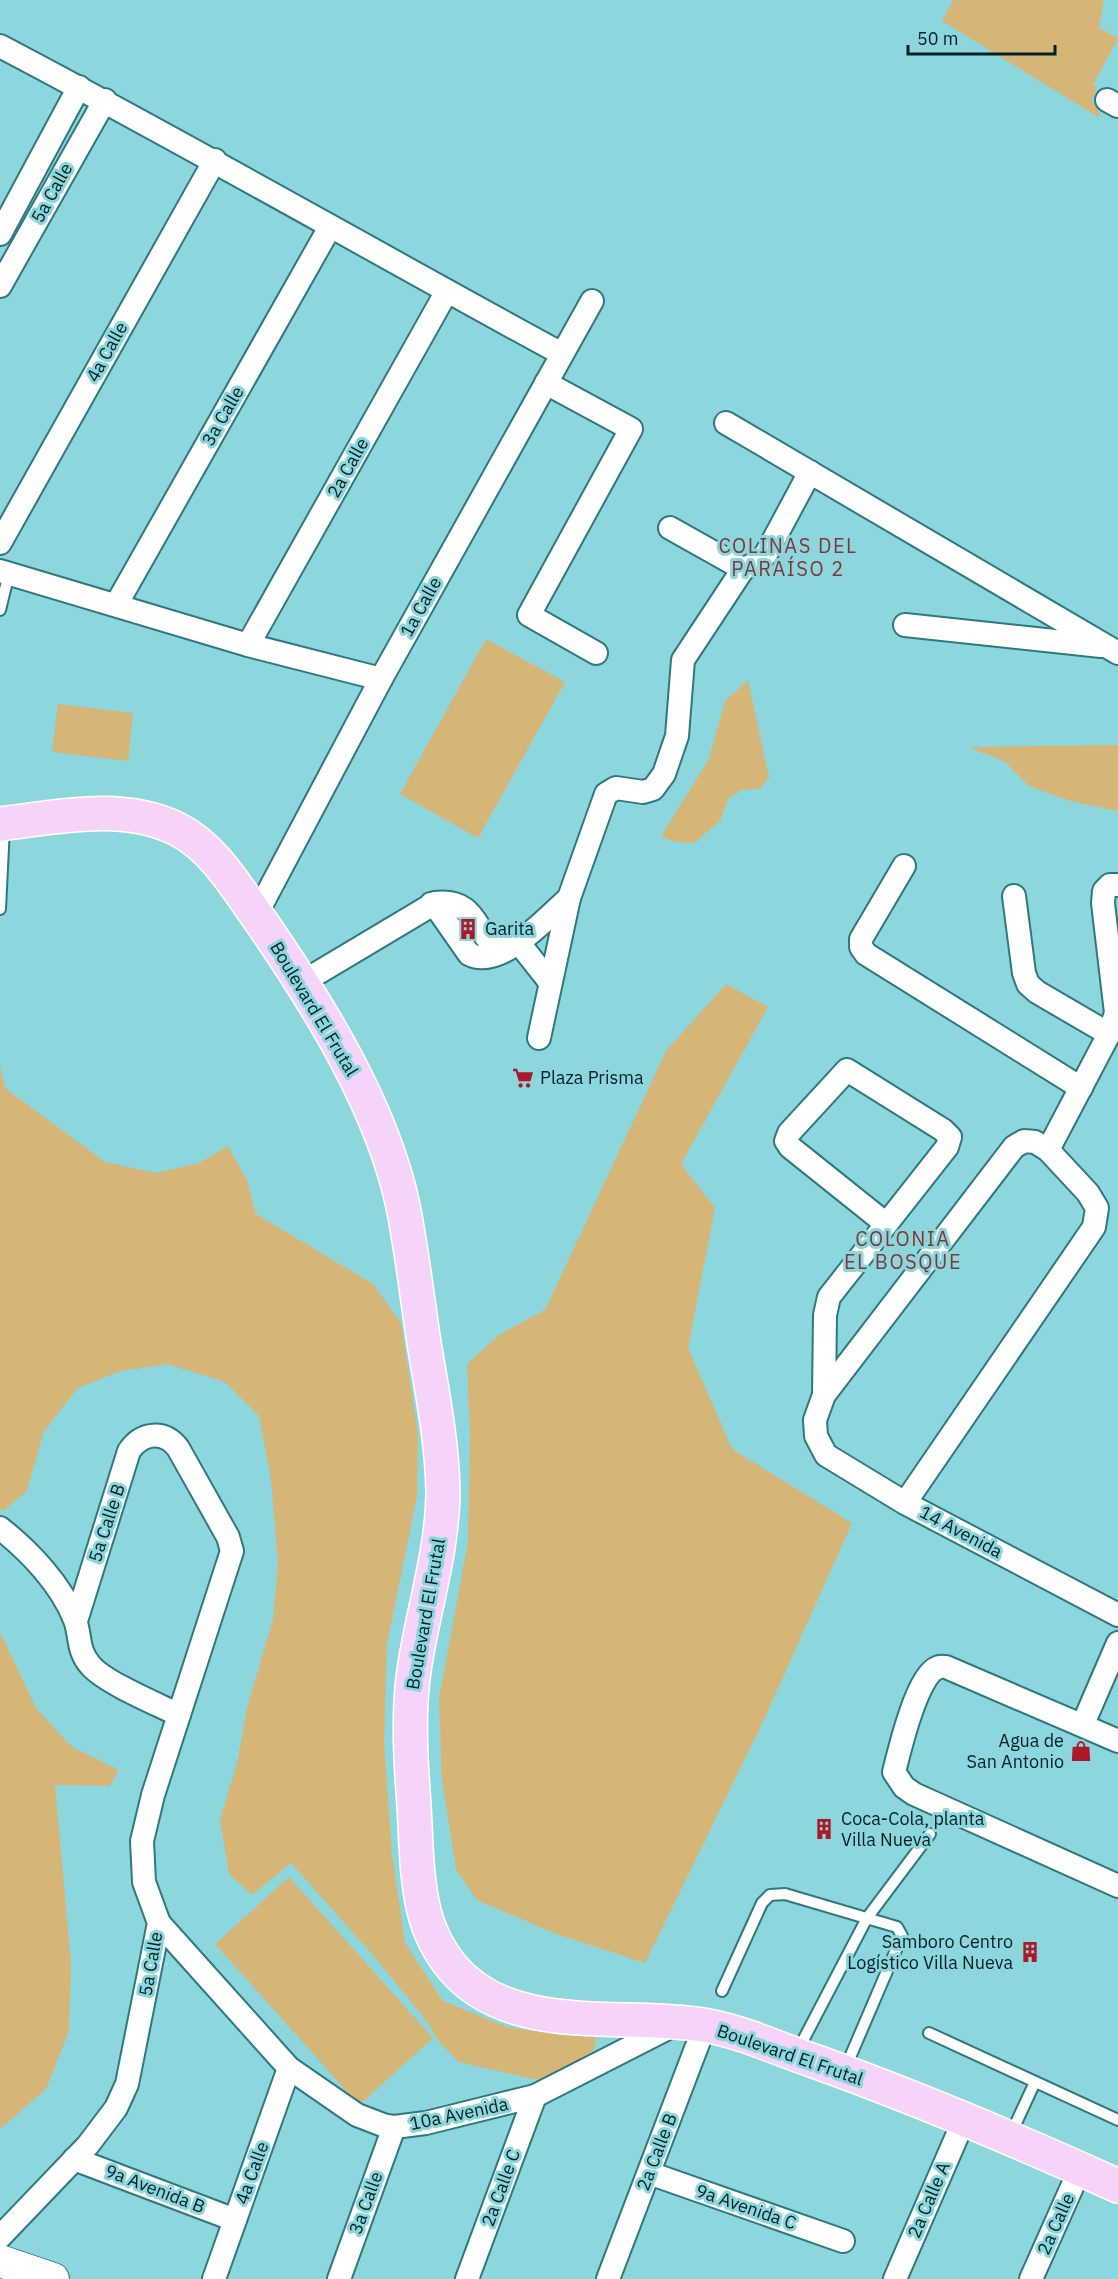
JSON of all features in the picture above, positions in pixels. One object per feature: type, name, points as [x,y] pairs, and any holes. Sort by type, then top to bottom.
[{"type":"main road","name":"Boulevard El Frutal","points":[[2,824],[92,814],[131,815],[162,823],[188,836],[203,848],[228,876],[256,915],[334,1036],[357,1081],[394,1173],[403,1205],[436,1420],[442,1484],[441,1526],[415,1662],[411,1720],[419,1875],[429,1928],[439,1948],[465,1981],[481,1994],[500,2004],[562,2016],[692,2024],[796,2055],[964,2120],[1118,2186]]},
{"type":"street","points":[[0,46],[215,160],[330,227],[562,354]]},
{"type":"street","name":"5a Calle","points":[[0,234],[79,87]]},
{"type":"street","name":"5a Calle","points":[[0,285],[105,100]]},
{"type":"street","name":"4a Calle","points":[[0,543],[215,160]]},
{"type":"street","name":"3a Calle","points":[[116,605],[330,227]]},
{"type":"street","name":"2a Calle","points":[[249,645],[447,291]]},
{"type":"street","name":"1a Calle","points":[[256,915],[381,679],[592,301]]},
{"type":"street","points":[[546,382],[631,429],[529,615],[596,652]]},
{"type":"street","points":[[726,423],[1113,650]]},
{"type":"street","points":[[539,1038],[549,981],[569,898],[606,794],[616,789],[643,792],[653,789],[664,774],[677,736],[683,660],[743,569],[757,563],[766,554],[810,472]]},
{"type":"street","points":[[669,528],[743,569]]},
{"type":"street","points":[[5,572],[249,645],[381,679]]},
{"type":"street","points":[[905,625],[1113,650]]},
{"type":"street","points":[[904,866],[861,939],[861,947],[866,954],[1081,1088]]},
{"type":"street","points":[[1048,1150],[1109,1034],[1116,1013],[1116,994],[1103,903],[1104,891],[1110,885],[1118,885]]},
{"type":"street","points":[[1014,896],[1024,973],[1028,984],[1109,1034]]},
{"type":"street","points":[[301,983],[431,904],[440,910],[469,954],[485,958],[503,952],[513,945],[569,898]]},
{"type":"street","points":[[513,945],[549,981]]},
{"type":"street","points":[[824,1395],[825,1315],[829,1297],[947,1147],[950,1137],[943,1130],[847,1070],[789,1133],[786,1141],[790,1147],[885,1223]]},
{"type":"street","points":[[824,1395],[1014,1147],[1024,1141],[1035,1142],[1048,1150],[1088,1193],[1097,1208],[1094,1227],[905,1503]]},
{"type":"street","name":"14 Avenida","points":[[824,1395],[815,1420],[816,1436],[826,1455],[905,1503],[1118,1615]]},
{"type":"street","name":"5a Calle","points":[[0,2238],[88,2145],[116,2108],[127,2084],[159,1923],[144,1882],[142,1841],[153,1795],[232,1551],[228,1537],[178,1448],[169,1438],[150,1435]]},
{"type":"street","name":"5a Calle B","points":[[76,1621],[129,1451],[138,1441],[150,1435]]},
{"type":"street","points":[[0,1528],[27,1552],[54,1584],[76,1621],[80,1650],[95,1670],[179,1715]]},
{"type":"street","points":[[1083,1724],[1118,1643]]},
{"type":"street","points":[[1118,1741],[946,1667],[937,1668],[928,1674],[906,1722],[894,1772],[897,1779],[914,1794],[1118,1886]]},
{"type":"street","name":"10a Avenida","points":[[159,1923],[289,2068],[372,2123],[394,2127],[471,2114],[535,2096],[692,2024]]},
{"type":"street","name":"2a Calle B","points":[[608,2279],[650,2173],[692,2024]]},
{"type":"street","name":"4a Calle","points":[[214,2279],[289,2068]]},
{"type":"street","name":"2a Calle C","points":[[467,2279],[535,2096]]},
{"type":"street","name":"2a Calle A","points":[[895,2279],[964,2120]]},
{"type":"street","name":"3a Calle","points":[[339,2279],[394,2127]]},
{"type":"street","name":"9a Avenida B","points":[[74,2159],[235,2220]]},
{"type":"street","name":"2a Calle","points":[[1031,2279],[1080,2169]]},
{"type":"street","name":"9a Avenida C","points":[[650,2173],[843,2241]]},
{"type":"street","points":[[0,2261],[53,2279]]},
{"type":"lane","points":[[0,610],[5,572]]},
{"type":"lane","points":[[0,909],[2,824]]},
{"type":"lane","points":[[796,2055],[867,1918],[930,1834]]},
{"type":"lane","points":[[722,1991],[762,1902],[770,1895],[785,1894],[897,1927],[903,1936],[868,2011],[844,2072]]},
{"type":"lane","points":[[929,2033],[1118,2120]]},
{"type":"lane","points":[[1008,2140],[1035,2082]]},
{"type":"shaded area","points":[[953,0],[1104,0],[1099,28],[1118,38],[1093,85],[1097,87],[1092,101],[1100,114],[1098,117],[942,21]]},
{"type":"shaded area","points":[[486,639],[565,682],[478,838],[400,794]]},
{"type":"shaded area","points":[[748,680],[769,777],[760,789],[741,790],[728,799],[720,821],[694,843],[674,842],[661,836],[709,759],[725,701]]},
{"type":"shaded area","points":[[58,704],[133,713],[128,761],[52,752]]},
{"type":"shaded area","points":[[1118,745],[1118,811],[1070,801],[1029,786],[1005,762],[969,747]]},
{"type":"shaded area","points":[[726,984],[768,1007],[681,1164],[715,1208],[688,1348],[732,1449],[852,1523],[761,1726],[645,1963],[556,1934],[477,1900],[456,1869],[442,1780],[439,1698],[468,1542],[470,1434],[467,1364],[500,1334],[545,1310],[666,1051]]},
{"type":"shaded area","points":[[0,1065],[5,1088],[105,1162],[156,1173],[199,1163],[228,1146],[247,1180],[256,1214],[373,1284],[401,1323],[418,1434],[417,1496],[387,1644],[384,1743],[392,1854],[405,1943],[443,2001],[507,2027],[575,2036],[596,2034],[595,2048],[581,2063],[552,2079],[533,2079],[459,2062],[439,2042],[428,2023],[378,1961],[291,1863],[252,1895],[229,1874],[220,1820],[238,1759],[247,1708],[273,1619],[278,1564],[271,1479],[259,1416],[225,1382],[168,1364],[121,1371],[78,1388],[44,1431],[27,1491],[3,1511],[0,1509]]},
{"type":"shaded area","points":[[0,1632],[36,1708],[72,1747],[119,1770],[110,1786],[55,1785],[71,1963],[69,2031],[46,2089],[0,2129]]},
{"type":"shaded area","points":[[289,1877],[433,2038],[359,2105],[215,1944]]},
{"type":"place","name":"Garita","points":[[468,929]]},
{"type":"place","name":"Plaza Prisma","points":[[523,1078]]},
{"type":"place","name":"Agua de San Antonio","points":[[1081,1751]]},
{"type":"place","name":"Coca-Cola, planta Villa Nueva","points":[[824,1829]]},
{"type":"place","name":"Samboro Centro Logístico Villa Nueva","points":[[1030,1952]]},
{"type":"district","name":"COLINAS DEL PARAÍSO 2","points":[[788,558]]},
{"type":"district","name":"COLONIA EL BOSQUE","points":[[903,1250]]}]
